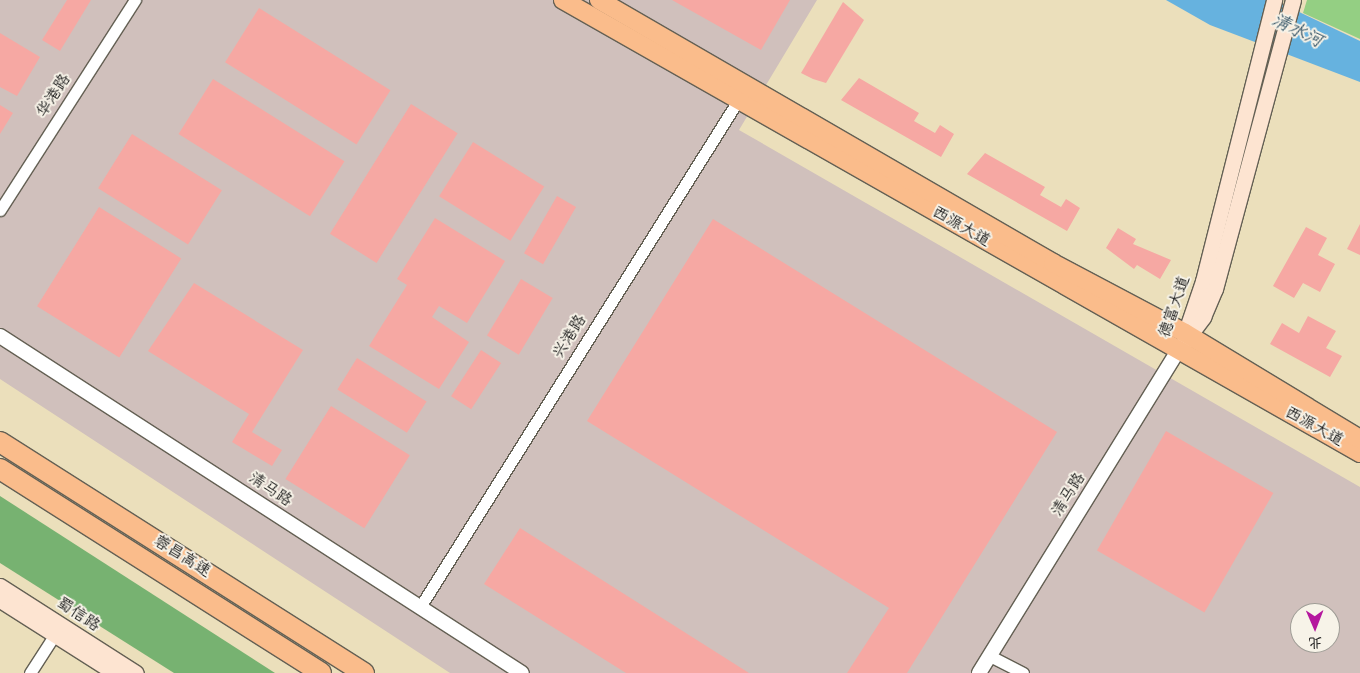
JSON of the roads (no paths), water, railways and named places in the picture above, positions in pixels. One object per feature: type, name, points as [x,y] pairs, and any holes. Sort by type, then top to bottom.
[{"type":"highway","name":"蓉昌高速","points":[[0,442],[364,673]]},
{"type":"highway","name":"蓉昌高速","points":[[0,469],[322,673]]},
{"type":"main road","name":"西源大道","points":[[563,0],[1360,453]]},
{"type":"main road","name":"西源大道","points":[[600,0],[748,84],[1053,263],[1188,334],[1360,439]]},
{"type":"main road","name":"德富大道","points":[[1188,334],[1203,281],[1252,79],[1274,0]]},
{"type":"main road","name":"德富大道","points":[[1178,351],[1215,289],[1293,0]]},
{"type":"main road","name":"蜀信路","points":[[0,586],[115,673]]},
{"type":"main road","name":"蜀信路","points":[[0,600],[136,673]]},
{"type":"street","name":"华港路","points":[[0,210],[135,0]]},
{"type":"street","name":"兴港路","points":[[420,607],[748,84]]},
{"type":"street","name":"清马路","points":[[0,336],[522,673]]},
{"type":"street","name":"清马路","points":[[979,673],[1178,351]]},
{"type":"street","points":[[30,673],[58,630]]},
{"type":"street","points":[[990,656],[1023,673]]},
{"type":"water","name":"清水河","points":[[1166,0],[1274,0],[1360,41],[1360,82],[1210,25]]}]
